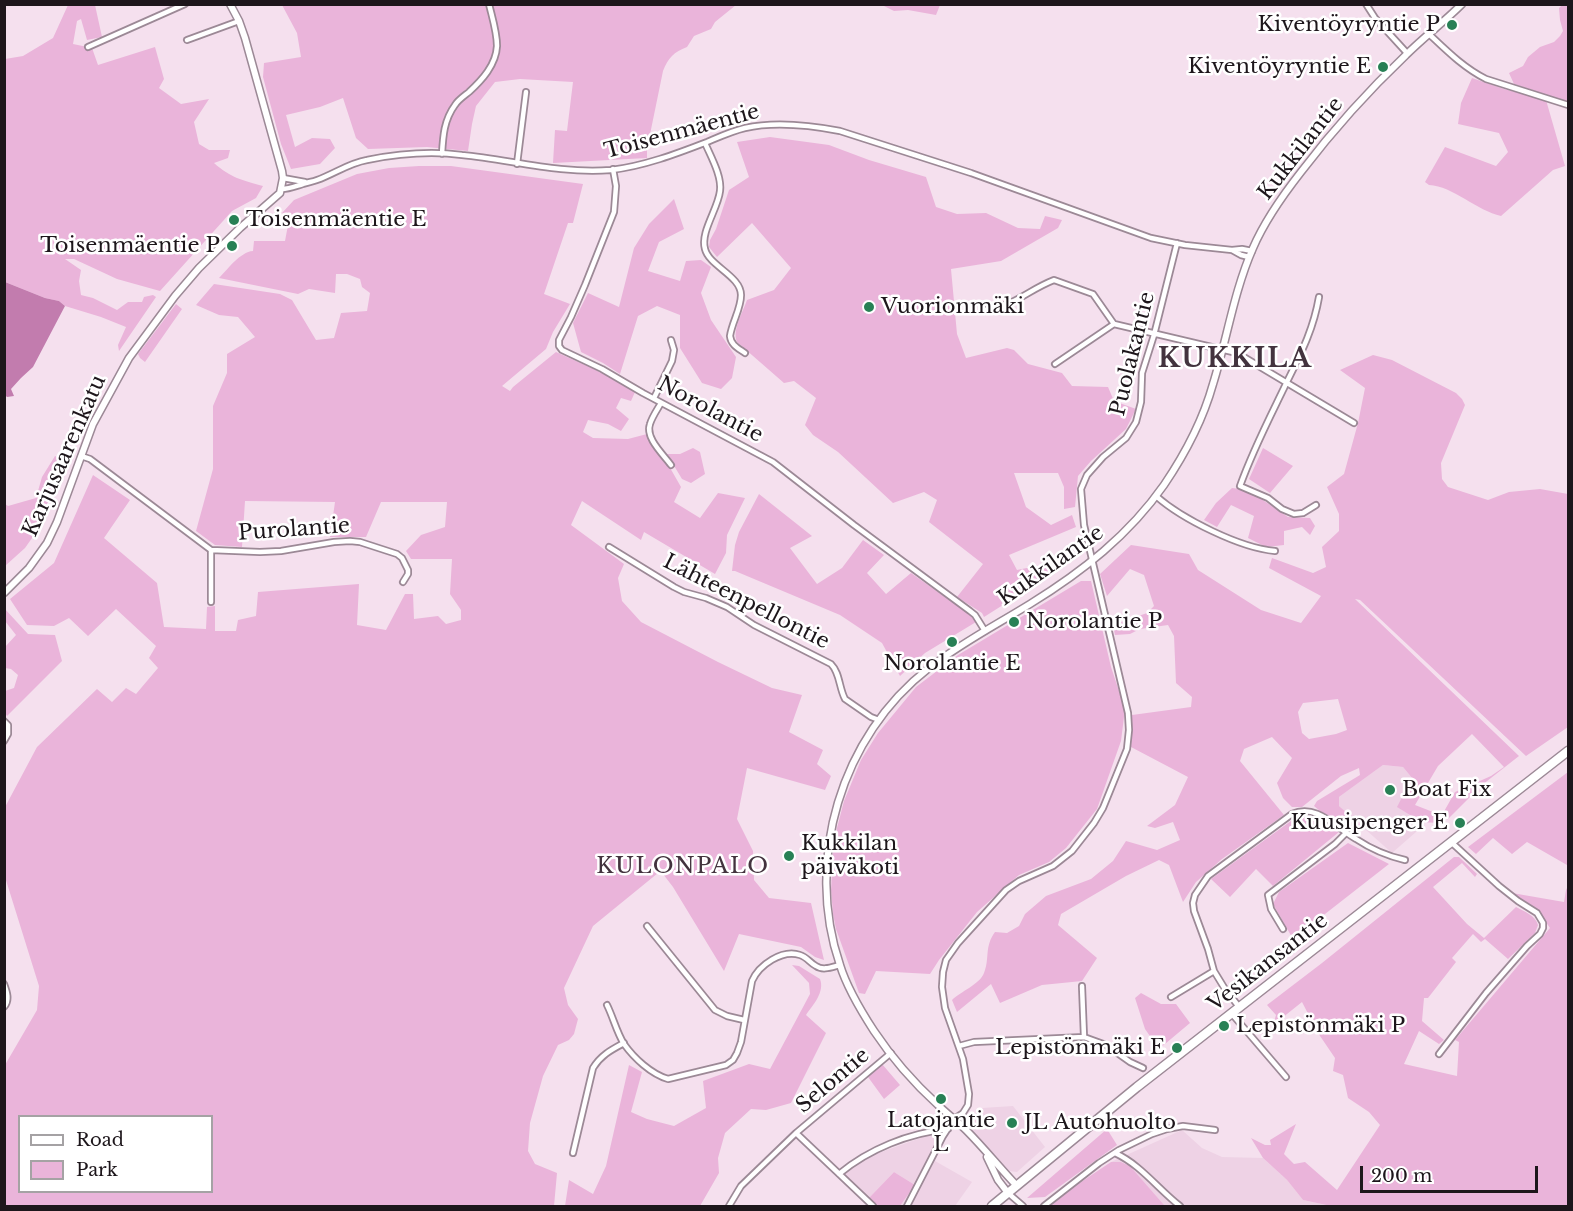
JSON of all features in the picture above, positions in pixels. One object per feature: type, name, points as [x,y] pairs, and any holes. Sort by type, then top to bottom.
[{"type":"highway","name":"Vesikansantie","points":[[992,1206],[1137,1087],[1569,751]]},
{"type":"street","points":[[88,47],[185,4]]},
{"type":"street","points":[[230,4],[239,21],[274,139],[283,178],[282,189]]},
{"type":"street","points":[[442,154],[447,120],[455,104],[479,83],[491,67],[495,56],[497,45],[489,4]]},
{"type":"street","points":[[1366,4],[1375,18],[1407,53]]},
{"type":"street","name":"Kukkilantie","points":[[1017,1185],[979,1144],[914,1081],[877,1036],[854,998],[840,965],[828,918],[825,870],[832,822],[838,800],[861,747],[879,720],[907,688],[928,668],[1069,579],[1125,532],[1156,496],[1177,465],[1211,393],[1242,275],[1261,230],[1282,196],[1325,140],[1370,91],[1407,53],[1462,4]]},
{"type":"street","points":[[187,40],[239,21]]},
{"type":"street","points":[[1429,34],[1464,66],[1486,79],[1569,105]]},
{"type":"street","points":[[517,164],[526,92]]},
{"type":"street","name":"Toisenmäentie","points":[[282,189],[316,181],[365,160],[423,154],[462,155],[517,164],[585,171],[613,170],[645,163],[742,129],[764,125],[798,125],[840,131],[971,173],[1152,238],[1232,250],[1242,249],[1250,254]]},
{"type":"street","points":[[705,143],[721,188],[704,239],[704,247],[708,256],[734,280],[741,290],[730,336],[731,341],[745,353]]},
{"type":"street","name":"Norolantie","points":[[613,170],[616,186],[614,212],[585,285],[559,339],[562,351],[602,369],[773,462],[970,611],[985,631]]},
{"type":"street","name":"Toisenmäentie","points":[[283,178],[308,182]]},
{"type":"street","name":"Karjusaarenkatu","points":[[4,593],[29,568],[46,543],[57,522],[93,424],[129,358],[199,268],[282,189]]},
{"type":"street","name":"Puolakantie","points":[[907,1206],[954,1119],[966,1108],[969,1094],[963,1059],[945,1008],[942,987],[946,960],[1006,890],[1019,881],[1053,866],[1072,851],[1095,823],[1127,749],[1130,730],[1128,713],[1092,561],[1082,512],[1081,489],[1087,475],[1103,457],[1126,438],[1136,422],[1141,402],[1142,373],[1177,243]]},
{"type":"street","points":[[985,310],[1000,308],[1054,280],[1093,294],[1114,324],[1238,353],[1354,423]]},
{"type":"street","points":[[1316,505],[1302,513],[1294,514],[1282,509],[1268,498],[1240,486],[1251,456],[1305,347],[1316,315],[1319,297]]},
{"type":"street","points":[[1055,364],[1114,324]]},
{"type":"street","points":[[654,398],[672,361],[674,350],[671,340]]},
{"type":"street","points":[[661,403],[650,423],[648,432],[671,465]]},
{"type":"street","name":"Purolantie","points":[[81,456],[90,459],[212,550],[260,552],[334,542],[360,542],[397,554],[402,558],[408,570],[403,582]]},
{"type":"street","points":[[1156,496],[1174,511],[1214,532],[1264,550],[1275,551]]},
{"type":"street","name":"Lähteenpellontie","points":[[609,548],[670,585],[727,607],[754,625],[831,664],[837,672],[844,699],[879,720]]},
{"type":"street","points":[[211,602],[212,550]]},
{"type":"street","name":"Karjusaarenkatu","points":[[4,588],[12,584]]},
{"type":"street","points":[[4,741],[8,734],[6,723]]},
{"type":"street","points":[[1240,1008],[1214,971],[1197,920],[1193,903],[1208,876],[1297,812],[1311,812],[1326,818],[1373,849],[1405,860]]},
{"type":"street","points":[[1282,929],[1271,909],[1268,895],[1347,833]]},
{"type":"street","points":[[1438,1054],[1486,993],[1543,928],[1543,923],[1537,913],[1505,891],[1451,842]]},
{"type":"street","points":[[648,927],[715,1010],[744,1020]]},
{"type":"street","points":[[607,1005],[624,1043],[643,1065],[668,1079],[726,1065],[733,1060],[741,1042],[752,981],[756,973],[773,959],[791,954],[800,955],[822,969],[840,965]]},
{"type":"street","points":[[1171,997],[1214,971]]},
{"type":"street","points":[[4,984],[8,995],[7,1005],[4,1008]]},
{"type":"street","points":[[1082,986],[1084,1037]]},
{"type":"street","points":[[1232,1014],[1286,1077]]},
{"type":"street","points":[[959,1046],[974,1042],[1084,1037],[1106,1045],[1143,1068]]},
{"type":"street","points":[[573,1153],[598,1059],[624,1043]]},
{"type":"street","name":"Selontie","points":[[729,1206],[741,1186],[796,1133],[891,1053]]},
{"type":"street","points":[[1044,1206],[1099,1163],[1167,1128],[1183,1126],[1215,1130]]},
{"type":"street","points":[[839,1174],[851,1164],[882,1147],[923,1132],[948,1129]]},
{"type":"street","name":"Selontie","points":[[796,1133],[873,1206]]},
{"type":"street","name":"Kukkilantie","points":[[979,1144],[1008,1193]]},
{"type":"street","points":[[1115,1153],[1128,1159],[1180,1206]]},
{"type":"street","points":[[1017,1185],[1017,1198],[1021,1204]]},
{"type":"street","points":[[1008,1193],[1021,1204]]},
{"type":"shaded area","points":[[5,282],[45,298],[59,301],[65,306],[33,367],[11,389],[14,396],[7,397],[4,394]]},
{"type":"shaded area","points":[[1383,765],[1403,767],[1412,778],[1398,807],[1424,825],[1392,853],[1339,806],[1339,797]]},
{"type":"shaded area","points":[[1013,1106],[1045,1147],[1017,1172],[1009,1171],[965,1122],[982,1108]]},
{"type":"shaded area","points":[[1182,1130],[1202,1148],[1222,1157],[1263,1158],[1287,1180],[1303,1200],[1331,1206],[1165,1206],[1130,1166],[1121,1162],[1111,1162]]},
{"type":"shaded area","points":[[932,1134],[944,1143],[935,1161],[972,1182],[955,1206],[900,1206],[915,1185],[894,1172],[868,1199],[843,1175],[867,1157]]},
{"type":"green space","points":[[68,5],[95,5],[102,37],[87,40],[81,19],[77,21],[73,44],[92,48],[98,65],[155,47],[164,79],[159,88],[181,104],[209,99],[194,122],[199,144],[209,150],[230,150],[228,158],[214,163],[231,175],[263,186],[256,198],[232,211],[160,291],[117,279],[74,259],[65,259],[81,270],[79,281],[81,295],[93,298],[117,310],[128,302],[142,302],[144,297],[153,295],[156,297],[119,351],[118,345],[126,327],[5,282],[5,59],[23,56],[53,38]]},
{"type":"green space","points":[[282,5],[736,5],[715,22],[711,29],[694,36],[687,47],[675,53],[667,62],[663,71],[647,158],[553,163],[555,130],[567,131],[573,82],[520,79],[495,82],[476,106],[468,151],[427,147],[368,149],[356,138],[343,98],[320,107],[286,115],[295,147],[312,138],[330,139],[335,148],[320,164],[291,169],[281,144],[263,77],[264,63],[301,57],[297,33]]},
{"type":"green space","points":[[882,5],[940,5],[936,15],[908,10],[894,11]]},
{"type":"green space","points":[[1562,5],[1568,5],[1568,102],[1514,84],[1509,73],[1523,66],[1528,57],[1540,47],[1554,42],[1560,36],[1563,31],[1559,8]]},
{"type":"green space","points":[[1472,78],[1546,100],[1565,166],[1553,170],[1501,216],[1425,182],[1445,147],[1496,166],[1508,152],[1499,133],[1458,124],[1461,103]]},
{"type":"green space","points":[[770,137],[829,145],[926,177],[936,207],[957,214],[986,213],[1018,228],[1040,229],[1045,216],[1062,220],[1058,228],[1001,261],[951,269],[957,334],[966,358],[1007,348],[1014,350],[1028,364],[1062,373],[1072,386],[1108,387],[1114,401],[1136,409],[1126,429],[1078,476],[1075,507],[1064,509],[1064,487],[1058,473],[1014,473],[1026,507],[1051,525],[1072,515],[1076,527],[1009,555],[1017,570],[1061,561],[1063,567],[984,617],[982,613],[957,597],[983,564],[929,522],[937,500],[924,492],[893,503],[838,452],[813,435],[805,425],[816,398],[794,381],[784,383],[737,342],[737,326],[747,300],[774,290],[791,268],[752,223],[717,257],[709,247],[710,240],[729,190],[749,177],[737,142]]},
{"type":"green space","points":[[451,166],[583,184],[573,223],[568,223],[544,294],[570,304],[553,332],[546,349],[502,386],[510,391],[556,352],[596,370],[635,392],[631,401],[621,398],[616,408],[629,419],[621,431],[608,424],[588,420],[583,432],[593,438],[628,439],[647,434],[681,487],[674,502],[700,518],[718,493],[745,498],[727,535],[726,553],[715,574],[644,532],[641,540],[582,501],[571,525],[624,564],[618,578],[622,601],[641,622],[772,688],[802,695],[789,732],[823,750],[817,764],[831,776],[825,790],[747,768],[737,819],[753,851],[754,880],[769,898],[811,903],[824,960],[815,957],[801,947],[739,934],[724,971],[673,887],[663,874],[658,873],[593,926],[564,988],[568,1005],[578,1019],[574,1034],[569,1040],[558,1045],[543,1076],[530,1123],[528,1151],[535,1164],[557,1173],[554,1206],[5,1206],[5,1065],[37,1010],[39,986],[5,877],[4,809],[37,747],[97,689],[112,702],[126,688],[136,694],[158,668],[149,658],[156,646],[116,609],[88,636],[69,618],[54,626],[27,625],[10,599],[54,563],[93,475],[130,500],[104,538],[157,583],[164,627],[206,629],[207,607],[215,606],[215,631],[236,631],[238,620],[256,616],[258,592],[359,584],[357,625],[386,630],[405,594],[413,594],[414,619],[438,616],[446,624],[461,620],[461,610],[450,594],[452,559],[411,559],[406,551],[421,535],[445,527],[447,502],[381,502],[366,537],[330,537],[335,502],[245,501],[242,547],[215,545],[196,531],[213,469],[213,406],[227,373],[227,354],[255,337],[238,317],[219,315],[196,305],[214,284],[280,294],[292,300],[316,340],[334,338],[341,313],[367,311],[370,293],[362,287],[360,279],[347,274],[336,274],[335,293],[309,289],[298,294],[219,278],[239,258],[253,251],[254,241],[285,241],[288,225],[302,218],[288,218],[282,213],[294,200],[357,174],[389,168]]},
{"type":"green space","points":[[674,199],[684,229],[659,242],[648,271],[680,281],[686,261],[701,260],[711,267],[701,293],[711,320],[736,357],[732,378],[721,389],[702,383],[680,348],[680,315],[657,306],[638,316],[620,374],[581,352],[573,323],[588,293],[619,307],[634,248],[649,224]]},
{"type":"green space","points":[[176,304],[182,309],[145,362],[138,354]]},
{"type":"green space","points":[[1373,355],[1392,360],[1456,393],[1462,399],[1465,405],[1441,463],[1442,479],[1448,487],[1488,500],[1509,492],[1540,489],[1568,494],[1568,727],[1526,756],[1360,600],[1355,599],[1519,756],[1482,785],[1447,820],[1442,815],[1455,792],[1491,776],[1504,767],[1472,734],[1438,766],[1415,805],[1433,812],[1439,823],[1421,822],[1397,807],[1412,778],[1403,767],[1383,765],[1339,797],[1339,806],[1362,826],[1355,831],[1314,806],[1317,801],[1360,775],[1359,768],[1341,776],[1302,807],[1292,807],[1283,798],[1277,783],[1292,758],[1272,737],[1244,749],[1240,761],[1284,815],[1222,859],[1196,882],[1183,902],[1169,865],[1159,860],[1126,876],[1061,914],[1058,925],[1097,958],[1082,981],[1042,985],[1000,1003],[991,984],[957,1012],[952,1000],[982,977],[986,968],[989,943],[995,932],[1007,933],[1019,926],[1025,914],[1046,896],[1091,879],[1113,861],[1126,841],[1157,850],[1180,840],[1173,822],[1155,828],[1147,826],[1175,805],[1188,777],[1131,747],[1132,715],[1191,707],[1192,697],[1176,683],[1174,636],[1168,625],[1115,635],[1113,625],[1147,613],[1154,606],[1144,575],[1130,569],[1107,596],[1100,574],[1131,545],[1189,554],[1198,570],[1261,610],[1301,623],[1321,596],[1269,568],[1272,558],[1313,573],[1326,567],[1322,547],[1339,531],[1339,514],[1327,487],[1344,474],[1365,388],[1340,370]],"holes":[[[1338,699],[1347,730],[1309,739],[1302,733],[1298,712],[1303,703]]]},
{"type":"green space","points":[[693,448],[700,452],[705,474],[691,483],[682,479],[667,454],[680,454]]},
{"type":"green space","points":[[1263,448],[1293,466],[1270,493],[1249,479]]},
{"type":"green space","points":[[55,456],[64,460],[37,531],[25,548],[5,566],[5,504],[8,506],[36,498],[42,477]]},
{"type":"green space","points":[[1232,488],[1254,494],[1288,517],[1310,518],[1315,526],[1310,535],[1302,527],[1284,531],[1284,545],[1266,547],[1248,538],[1254,516],[1231,505],[1217,527],[1204,520],[1216,503]]},
{"type":"green space","points":[[759,494],[812,536],[790,548],[817,584],[842,568],[863,540],[884,555],[867,573],[886,594],[911,573],[969,614],[976,622],[925,653],[900,676],[882,643],[840,615],[732,571],[739,532]]},
{"type":"green space","points":[[1081,581],[1091,581],[1111,667],[1125,709],[1121,741],[1097,809],[1066,848],[1049,862],[1019,875],[977,912],[930,974],[876,971],[865,994],[859,993],[836,929],[831,890],[833,850],[837,828],[844,801],[861,760],[878,733],[916,687],[958,655]]},
{"type":"green space","points":[[4,608],[28,634],[55,635],[62,661],[7,716],[5,691],[14,688],[18,675],[11,669],[5,668],[5,647],[16,635],[5,621]]},
{"type":"green space","points":[[1568,772],[1567,865],[1527,842],[1512,854],[1493,838],[1476,854],[1468,847]]},
{"type":"green space","points":[[1301,815],[1326,822],[1339,832],[1273,886],[1256,869],[1230,897],[1211,879],[1295,818]]},
{"type":"green space","points":[[1348,843],[1389,864],[1293,939],[1273,904],[1279,892]]},
{"type":"green space","points":[[1454,857],[1459,857],[1477,874],[1475,877],[1462,863],[1433,887],[1467,924],[1484,938],[1516,907],[1532,916],[1538,925],[1535,933],[1508,959],[1485,939],[1481,942],[1473,934],[1452,958],[1456,962],[1428,998],[1424,998],[1422,1021],[1444,1040],[1439,1044],[1419,1031],[1404,1064],[1457,1076],[1459,1042],[1455,1040],[1550,928],[1536,908],[1512,893],[1564,902],[1568,886],[1568,1206],[1331,1206],[1303,1200],[1287,1180],[1263,1158],[1251,1138],[1265,1145],[1271,1145],[1270,1140],[1296,1124],[1284,1154],[1294,1164],[1305,1162],[1337,1190],[1380,1125],[1369,1112],[1348,1098],[1343,1075],[1333,1071],[1335,1058],[1318,1033],[1302,1002],[1277,1022],[1274,1022],[1276,1015],[1267,1005]]},
{"type":"green space","points":[[792,965],[799,966],[820,979],[820,993],[806,1015],[826,1033],[791,1103],[766,1110],[751,1109],[725,1133],[718,1158],[719,1173],[700,1206],[565,1206],[569,1180],[593,1194],[606,1166],[629,1065],[642,1072],[631,1112],[674,1126],[706,1108],[703,1081],[749,1064],[770,1069],[810,994],[809,983]]},
{"type":"green space","points":[[1141,993],[1161,1004],[1176,1004],[1190,1023],[1159,1049],[1145,1029],[1135,998]]},
{"type":"green space","points":[[882,1064],[900,1085],[884,1099],[868,1077]]},
{"type":"green space","points":[[1107,1129],[1117,1145],[1045,1197],[1027,1198]]},
{"type":"green space","points":[[1111,1162],[1121,1162],[1130,1166],[1165,1206],[1050,1206],[1081,1182]]},
{"type":"green space","points":[[894,1172],[915,1185],[900,1206],[877,1206],[868,1199]]},
{"type":"place","name":"Kiventöyryntie P","points":[[1452,25]]},
{"type":"place","name":"Kiventöyryntie E","points":[[1383,67]]},
{"type":"place","name":"Toisenmäentie E","points":[[234,220]]},
{"type":"place","name":"Toisenmäentie P","points":[[232,246]]},
{"type":"place","name":"Vuorionmäki","points":[[869,307]]},
{"type":"place","name":"Norolantie P","points":[[1014,622]]},
{"type":"place","name":"Norolantie E","points":[[952,642]]},
{"type":"place","name":"Boat Fix","points":[[1390,790]]},
{"type":"place","name":"Kuusipenger E","points":[[1460,823]]},
{"type":"place","name":"Kukkilan päiväkoti","points":[[789,856]]},
{"type":"place","name":"Lepistönmäki P","points":[[1224,1026]]},
{"type":"place","name":"Lepistönmäki E","points":[[1177,1048]]},
{"type":"place","name":"Latojantie L","points":[[941,1099]]},
{"type":"place","name":"JL Autohuolto","points":[[1012,1123]]},
{"type":"district","name":"KUKKILA","points":[[1235,359]]},
{"type":"district","name":"KULONPALO","points":[[683,867]]}]
